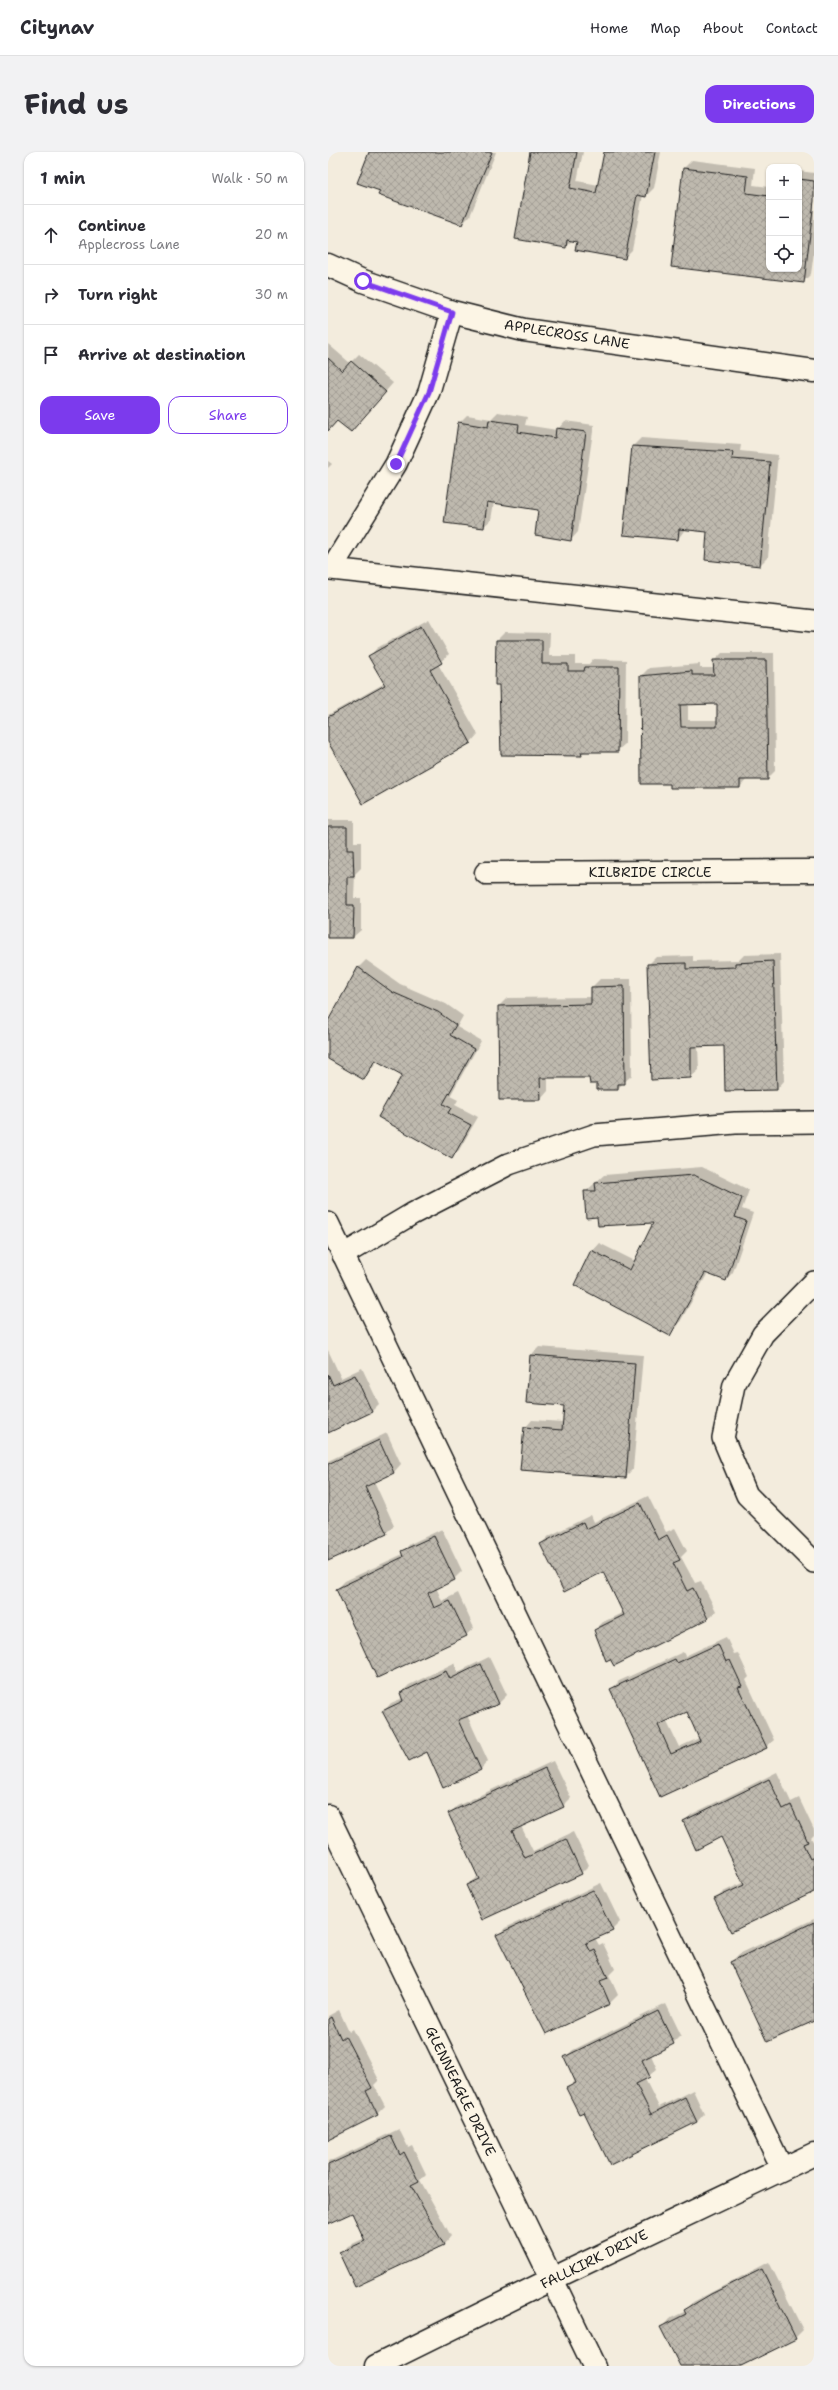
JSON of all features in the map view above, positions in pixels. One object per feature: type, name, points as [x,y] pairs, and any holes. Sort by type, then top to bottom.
[{"type":"street","name":"APPLECROSS LANE","points":[[328,265],[363,281],[452,312],[524,330],[814,372]]},
{"type":"street","name":"KILBRIDE CIRCLE","points":[[486,873],[814,871]]},
{"type":"street","name":"GLENNEAGLE DRIVE","points":[[328,1816],[594,2366]]},
{"type":"street","name":"FALLKIRK DRIVE","points":[[376,2366],[552,2279],[814,2154]]},
{"type":"lane","points":[[452,312],[429,392],[396,464],[329,570],[814,621]]},
{"type":"lane","points":[[343,1255],[412,1214],[509,1164],[594,1135],[735,1123],[814,1122]]},
{"type":"lane","points":[[328,1223],[782,2168]]},
{"type":"lane","points":[[814,1282],[763,1334],[734,1385],[723,1438],[747,1494],[814,1562]]},
{"type":"building","points":[[369,152],[492,152],[462,225],[378,195],[380,191],[357,183]]},
{"type":"building","points":[[530,152],[577,152],[570,188],[596,193],[604,152],[655,152],[646,197],[637,195],[625,259],[575,250],[577,242],[567,240],[566,248],[515,239]]},
{"type":"building","points":[[683,168],[748,176],[746,193],[766,196],[766,272],[802,272],[802,179],[814,181],[814,201],[804,283],[671,267]]},
{"type":"building","points":[[328,358],[342,371],[351,361],[386,392],[351,432],[337,421],[328,431]]},
{"type":"building","points":[[489,420],[519,424],[518,432],[555,438],[556,428],[586,432],[571,541],[535,535],[538,510],[487,502],[484,528],[444,523],[458,422],[488,427]]},
{"type":"building","points":[[632,446],[733,452],[732,459],[770,462],[760,566],[705,560],[707,532],[679,529],[678,540],[623,535]]},
{"type":"building","points":[[421,626],[442,663],[430,670],[471,743],[363,804],[328,742],[328,717],[385,685],[368,656]]},
{"type":"building","points":[[496,640],[542,640],[542,664],[568,664],[568,671],[584,671],[585,667],[619,667],[618,752],[581,752],[582,756],[501,755],[499,685],[495,685]]},
{"type":"building","points":[[713,660],[766,660],[768,780],[740,780],[740,788],[670,788],[670,784],[641,784],[640,676],[692,671],[692,675],[714,675]],"holes":[[[717,704],[717,727],[681,727],[680,705]]]},
{"type":"building","points":[[328,827],[347,827],[347,850],[353,850],[354,877],[347,877],[347,905],[354,905],[353,938],[328,938]]},
{"type":"building","points":[[773,961],[777,1090],[725,1091],[724,1046],[691,1047],[691,1078],[651,1080],[647,964],[686,963],[686,969],[735,967],[735,963]]},
{"type":"building","points":[[358,967],[392,992],[438,1012],[456,1025],[450,1035],[474,1049],[443,1104],[451,1108],[448,1113],[471,1125],[452,1159],[378,1117],[402,1075],[375,1060],[364,1080],[328,1059],[328,1021]]},
{"type":"building","points":[[624,986],[625,1084],[618,1084],[618,1090],[597,1090],[597,1084],[590,1084],[589,1078],[540,1078],[541,1100],[499,1100],[498,1006],[591,1004],[591,987]]},
{"type":"building","points":[[694,1175],[742,1198],[735,1217],[746,1221],[726,1281],[705,1273],[670,1336],[574,1285],[591,1250],[630,1270],[653,1223],[598,1226],[597,1217],[586,1218],[584,1191],[596,1191],[595,1183]]},
{"type":"building","points":[[530,1355],[635,1363],[626,1478],[520,1470],[524,1427],[562,1430],[564,1406],[526,1403]]},
{"type":"building","points":[[328,1374],[333,1385],[355,1375],[372,1412],[328,1433]]},
{"type":"building","points":[[379,1440],[394,1473],[365,1487],[387,1534],[328,1561],[328,1464]]},
{"type":"building","points":[[640,1503],[658,1540],[667,1535],[680,1560],[673,1563],[687,1591],[693,1588],[708,1619],[614,1666],[610,1659],[606,1661],[594,1630],[624,1615],[603,1572],[564,1592],[540,1544],[583,1522],[586,1529]]},
{"type":"building","points":[[434,1536],[455,1580],[428,1593],[434,1608],[450,1601],[467,1636],[377,1678],[336,1589],[403,1557],[401,1551]]},
{"type":"building","points":[[718,1644],[726,1662],[730,1660],[742,1686],[738,1687],[767,1748],[660,1797],[610,1689],[675,1659],[677,1663]],"holes":[[[687,1712],[700,1741],[671,1754],[658,1725]]]},
{"type":"building","points":[[481,1664],[499,1704],[458,1720],[481,1770],[443,1788],[427,1752],[409,1761],[382,1711],[403,1701],[400,1693],[446,1671],[450,1679]]},
{"type":"building","points":[[545,1768],[564,1807],[512,1831],[525,1858],[566,1839],[582,1874],[482,1920],[466,1885],[479,1879],[448,1813]]},
{"type":"building","points":[[769,1779],[783,1809],[791,1805],[808,1842],[803,1844],[810,1859],[814,1857],[814,1892],[731,1932],[714,1899],[744,1885],[721,1837],[696,1850],[683,1821]]},
{"type":"building","points":[[593,1890],[613,1931],[586,1943],[591,1952],[595,1950],[608,1978],[600,1981],[610,2004],[546,2034],[496,1935]]},
{"type":"building","points":[[814,1922],[814,2021],[767,2042],[730,1962]]},
{"type":"building","points":[[658,2011],[674,2044],[642,2060],[650,2077],[636,2084],[651,2114],[685,2097],[697,2122],[610,2165],[584,2112],[579,2114],[566,2088],[576,2083],[564,2057]]},
{"type":"building","points":[[331,2017],[341,2039],[345,2036],[372,2088],[366,2091],[378,2115],[328,2140],[328,2019]]},
{"type":"building","points":[[391,2136],[400,2155],[404,2152],[419,2182],[411,2186],[444,2245],[355,2287],[339,2253],[365,2241],[352,2213],[328,2224],[328,2165]]},
{"type":"building","points":[[762,2269],[796,2339],[741,2366],[680,2366],[660,2327],[686,2314],[684,2310],[711,2294]]},
{"type":"route","points":[[363,281],[452,312],[429,392],[396,464]]}]
